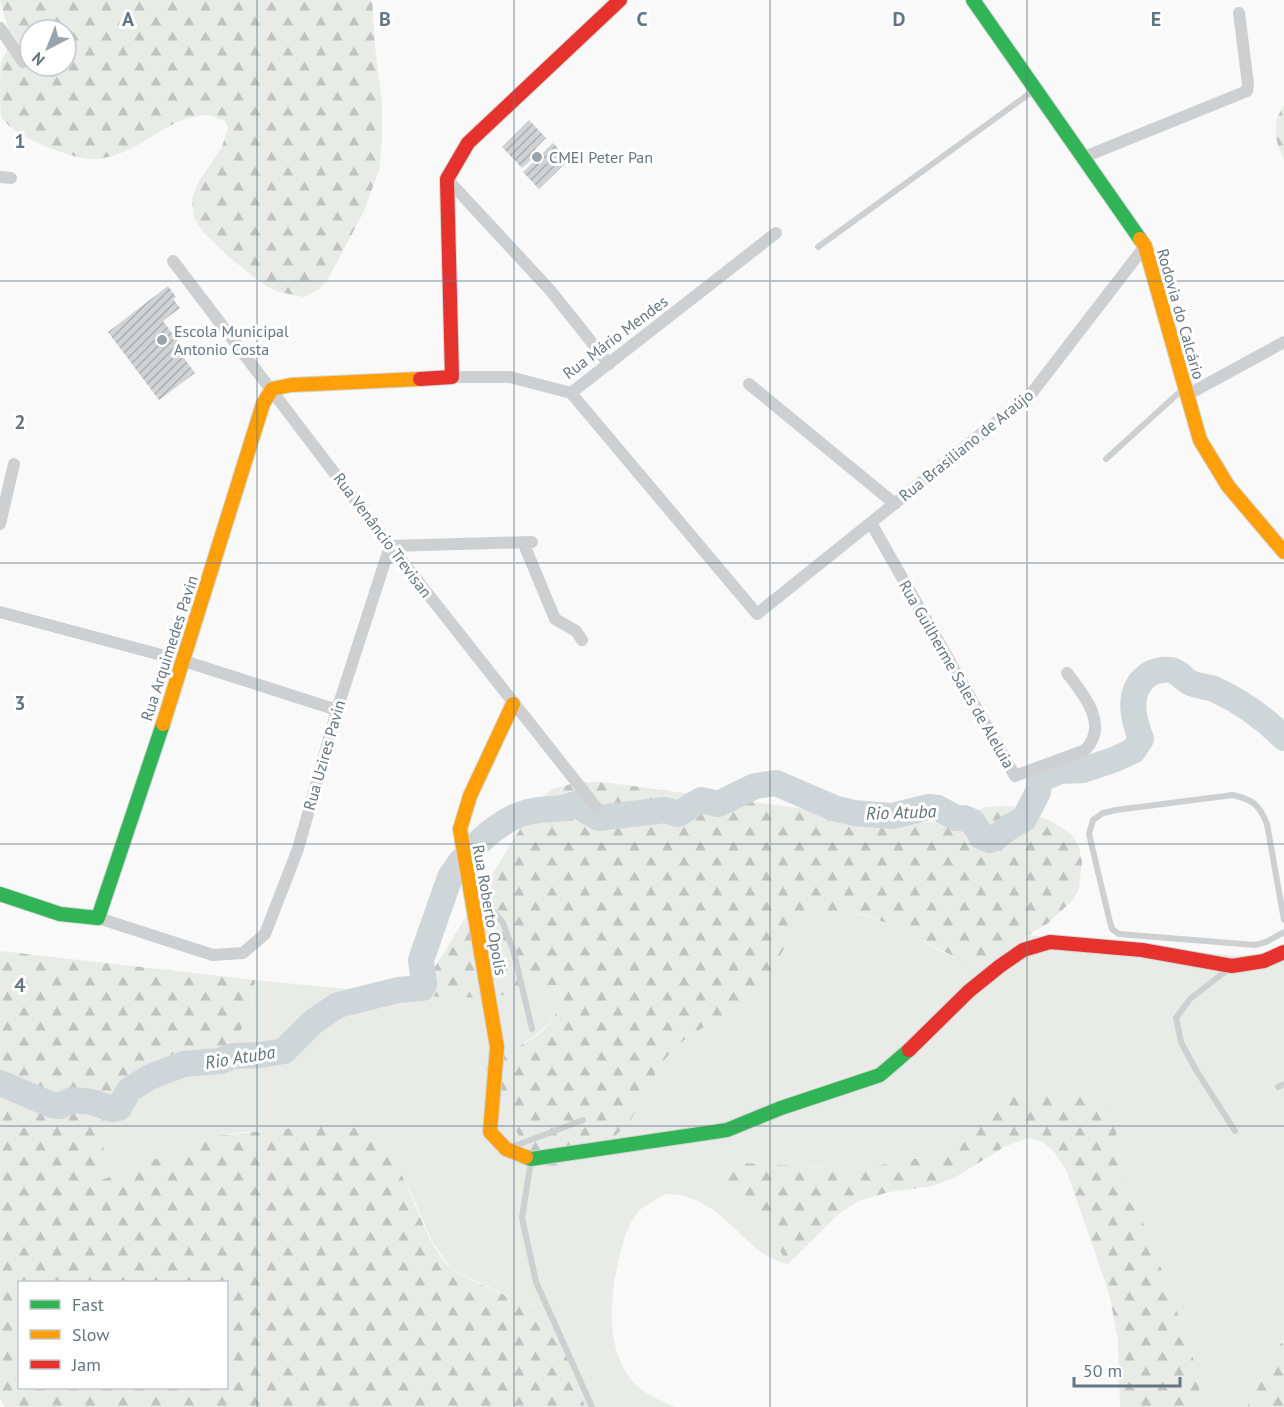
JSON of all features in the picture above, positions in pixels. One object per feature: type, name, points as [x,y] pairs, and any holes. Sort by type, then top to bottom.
[{"type":"street","points":[[452,377],[447,179],[468,143],[620,0]]},
{"type":"street","name":"Rodovia do Calcário","points":[[974,0],[1145,246],[1200,440],[1228,486],[1284,552]]},
{"type":"street","points":[[1084,157],[1247,91],[1239,13]]},
{"type":"street","points":[[0,28],[18,55]]},
{"type":"street","points":[[447,179],[550,290],[609,364]]},
{"type":"street","name":"Rua Mário Mendes","points":[[272,389],[291,385],[452,377],[510,377],[571,393],[776,233]]},
{"type":"street","name":"Rua Brasiliano de Araújo","points":[[571,393],[758,614],[1031,394],[1145,246]]},
{"type":"street","name":"Rua Venâncio Trevisan","points":[[173,261],[390,546],[596,807]]},
{"type":"street","points":[[1186,391],[1284,342]]},
{"type":"street","points":[[749,384],[895,504]]},
{"type":"street","name":"Rua Arquimedes Pavin","points":[[98,918],[183,661],[263,404],[272,389]]},
{"type":"street","points":[[0,524],[14,464]]},
{"type":"street","name":"Rua Guilherme Sales de Aleluia","points":[[871,523],[1015,777],[1085,750],[1093,742],[1096,726],[1088,701],[1067,673]]},
{"type":"street","points":[[390,546],[528,542],[555,619],[576,631],[582,640]]},
{"type":"street","name":"Rua Uzires Pavin","points":[[98,918],[213,955],[243,953],[265,934],[298,849],[337,710],[390,546]]},
{"type":"street","points":[[0,612],[183,661],[337,710]]},
{"type":"street","name":"Rua Roberto Opolis","points":[[506,1149],[490,1132],[497,1047],[460,829],[470,796],[513,704]]},
{"type":"street","points":[[0,894],[42,911],[75,918],[98,918]]},
{"type":"street","points":[[506,1149],[531,1159],[727,1130],[781,1108],[880,1075],[926,1035],[969,991],[1023,950],[1050,942],[1142,950],[1232,966],[1264,961],[1284,952]]},
{"type":"lane","points":[[818,247],[1036,88]]},
{"type":"lane","points":[[1106,459],[1186,391]]},
{"type":"lane","points":[[1284,920],[1267,824],[1261,809],[1248,798],[1233,795],[1116,810],[1103,813],[1093,820],[1089,834],[1108,918],[1112,928],[1119,934],[1255,945],[1284,933]]},
{"type":"lane","points":[[469,881],[503,923],[514,953],[532,1029]]},
{"type":"lane","points":[[1232,966],[1190,999],[1176,1018],[1181,1042],[1235,1131]]},
{"type":"lane","points":[[506,1149],[584,1120]]},
{"type":"lane","points":[[531,1159],[522,1218],[536,1282],[592,1407]]},
{"type":"green space","points":[[0,0],[372,0],[382,104],[379,170],[364,211],[329,277],[318,290],[303,297],[275,291],[230,258],[203,232],[194,218],[192,199],[199,181],[222,147],[228,128],[225,121],[210,115],[193,117],[110,157],[94,159],[72,156],[29,139],[7,124],[1,116],[1,62],[12,42]]},
{"type":"green space","points":[[1284,105],[1284,159],[1276,138],[1276,125]]},
{"type":"green space","points":[[578,782],[602,782],[924,823],[948,820],[987,807],[1010,806],[1051,821],[1071,834],[1079,847],[1082,862],[1079,888],[1072,901],[1047,924],[1028,935],[1007,961],[993,969],[974,967],[898,928],[869,916],[845,911],[819,912],[802,920],[792,931],[762,988],[745,1003],[692,1034],[675,1047],[661,1064],[630,1121],[614,1137],[593,1151],[555,1166],[536,1167],[528,1162],[515,1126],[488,1084],[486,1065],[499,1054],[537,1036],[548,1025],[563,997],[557,985],[509,994],[470,998],[417,996],[536,803],[553,789]]},
{"type":"green space","points":[[845,911],[898,928],[952,957],[1008,961],[1029,935],[1236,956],[1261,954],[1284,946],[1284,1336],[1247,1407],[1203,1407],[1192,1353],[1125,1179],[1119,1157],[1072,1091],[1021,1094],[1003,1099],[980,1114],[951,1142],[925,1157],[861,1170],[813,1166],[722,1176],[727,1185],[757,1212],[788,1264],[772,1259],[758,1250],[720,1215],[688,1197],[666,1194],[642,1208],[628,1228],[617,1265],[612,1297],[612,1329],[620,1360],[631,1380],[655,1398],[676,1407],[585,1407],[559,1335],[535,1305],[519,1301],[451,1269],[433,1243],[396,1165],[288,1130],[244,1132],[215,1136],[101,1181],[105,1118],[230,1046],[252,1002],[255,980],[417,996],[477,997],[502,995],[546,984],[556,985],[563,997],[553,1018],[528,1040],[496,1055],[488,1084],[515,1126],[528,1161],[630,1121],[661,1064],[675,1047],[692,1034],[745,1003],[762,988],[792,931],[802,920],[819,912]]},
{"type":"green space","points":[[0,951],[255,980],[247,1015],[230,1046],[105,1118],[102,1180],[215,1136],[332,1124],[358,1129],[377,1141],[393,1159],[436,1250],[450,1268],[471,1280],[538,1307],[548,1314],[563,1344],[585,1407],[5,1407],[0,1398]]},
{"type":"green space","points":[[1072,1091],[1094,1093],[1105,1099],[1114,1116],[1119,1157],[1125,1179],[1192,1353],[1203,1407],[1120,1407],[1118,1339],[1109,1293],[1067,1172],[1056,1154],[1042,1141],[1027,1138],[1004,1147],[954,1178],[933,1186],[889,1192],[858,1201],[839,1214],[788,1264],[757,1212],[727,1185],[722,1176],[727,1165],[740,1163],[861,1169],[925,1157],[951,1142],[980,1114],[1003,1099],[1021,1094]]},
{"type":"green space","points":[[1284,1336],[1284,1407],[1247,1407],[1283,1339]]},
{"type":"building","points":[[529,120],[546,138],[535,149],[539,153],[522,168],[502,147]]},
{"type":"building","points":[[553,143],[569,160],[539,189],[523,172]]},
{"type":"building","name":"Escola Municipal Antonio Costa","points":[[168,286],[176,297],[173,299],[180,308],[163,321],[182,347],[178,350],[195,373],[159,400],[108,332]]},
{"type":"waterway","name":"Rio Atuba","points":[[479,842],[504,822],[533,811],[575,804],[599,818],[665,810],[678,814],[701,800],[718,804],[755,786],[776,783],[834,808],[854,813],[892,816],[929,807],[938,808],[956,818],[964,818],[973,822],[982,837],[990,840],[1024,819],[1038,792],[1040,778],[1060,771],[1083,770],[1133,751],[1141,739],[1133,705],[1136,689],[1148,675],[1162,670],[1178,673],[1192,684],[1213,689],[1244,705],[1284,738]]},
{"type":"waterway","name":"Rio Atuba","points":[[0,1083],[52,1105],[60,1106],[72,1100],[92,1102],[112,1109],[119,1108],[129,1090],[150,1077],[184,1064],[284,1051],[314,1021],[338,1005],[398,990],[422,988],[424,984],[421,960],[450,877],[461,861]]},
{"type":"traffic: fast","points":[[973,0],[1140,239]]},
{"type":"traffic: fast","points":[[0,894],[60,914],[98,918],[163,724]]},
{"type":"traffic: fast","points":[[526,1157],[531,1159],[727,1130],[781,1108],[880,1075],[909,1050]]},
{"type":"traffic: slow","points":[[1140,239],[1145,246],[1200,440],[1228,486],[1284,552]]},
{"type":"traffic: slow","points":[[163,724],[263,404],[272,389],[291,385],[420,379]]},
{"type":"traffic: slow","points":[[513,704],[470,796],[460,829],[497,1047],[490,1132],[506,1149],[526,1157]]},
{"type":"traffic: jam","points":[[420,379],[452,377],[447,179],[468,143],[620,0]]},
{"type":"traffic: jam","points":[[909,1050],[969,991],[1000,966],[1023,950],[1050,942],[1142,950],[1232,966],[1264,961],[1284,952]]},
{"type":"place","name":"CMEI Peter Pan","points":[[537,157]]},
{"type":"place","name":"Escola Municipal Antonio Costa","points":[[162,340]]}]
